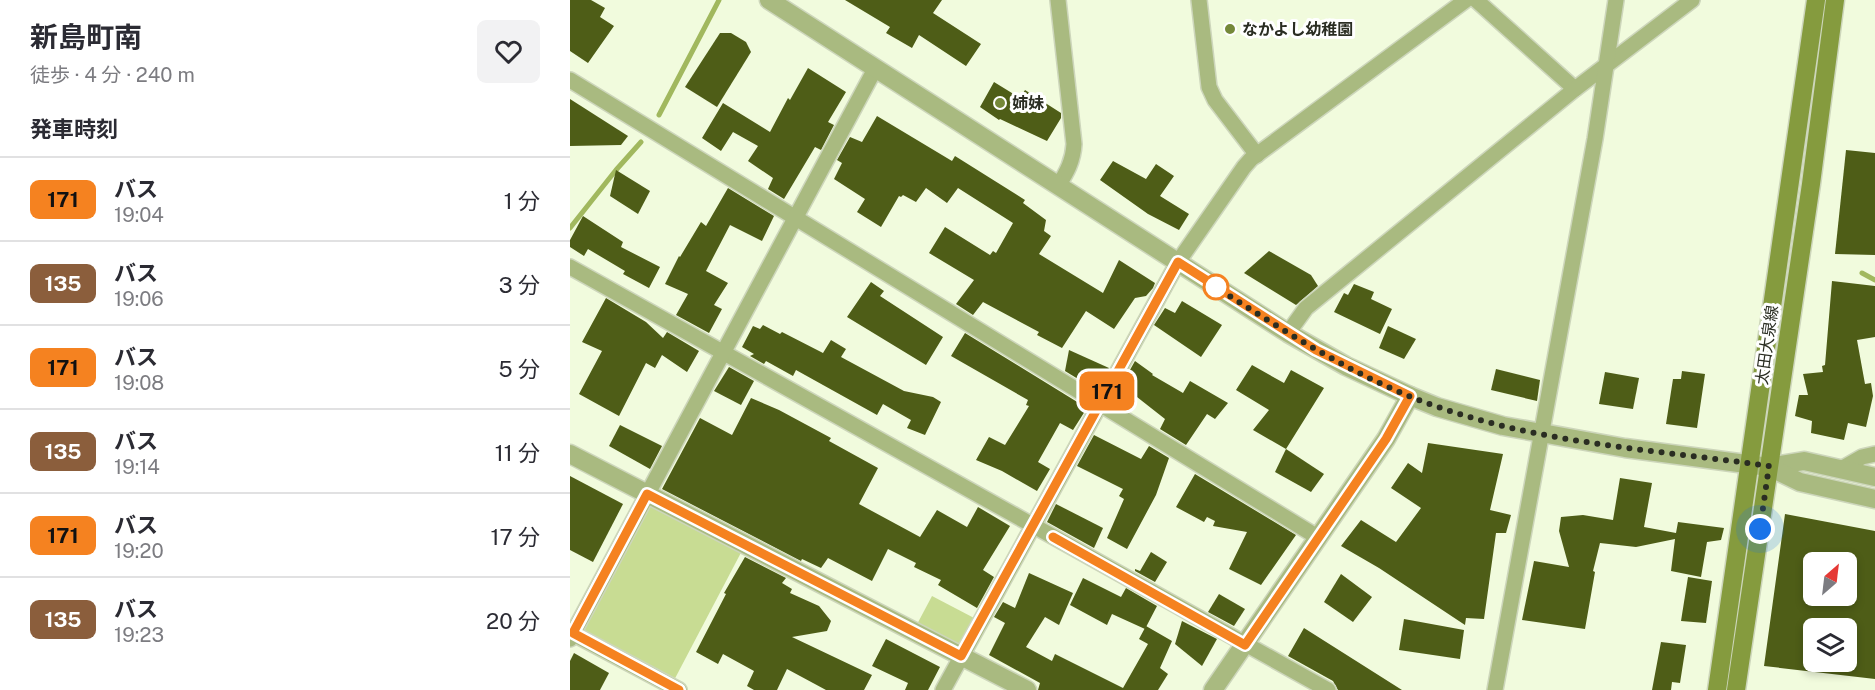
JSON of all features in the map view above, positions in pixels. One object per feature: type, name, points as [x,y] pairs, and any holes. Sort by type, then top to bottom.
[{"type":"main road","name":"太田大泉線","points":[[1717,690],[1816,0]]},
{"type":"main road","name":"太田大泉線","points":[[1736,690],[1812,173],[1835,0]]},
{"type":"street","points":[[769,0],[1288,333],[1346,366],[1410,396],[1462,415],[1542,435],[1769,466],[1804,461],[1875,477]]},
{"type":"street","points":[[1058,0],[1074,157],[1069,170],[1058,186]]},
{"type":"street","points":[[1199,0],[1209,87],[1215,100],[1257,155]]},
{"type":"street","points":[[943,690],[1178,262],[1244,167],[1466,0]]},
{"type":"street","points":[[1476,0],[1575,89]]},
{"type":"street","points":[[1494,690],[1593,151],[1616,0]]},
{"type":"street","points":[[1288,333],[1306,308],[1575,89],[1692,0]]},
{"type":"street","points":[[679,690],[571,635],[875,69]]},
{"type":"street","points":[[570,80],[1319,538]]},
{"type":"street","points":[[570,267],[1328,690]]},
{"type":"street","points":[[1213,690],[1319,538],[1389,433],[1410,396]]},
{"type":"street","points":[[570,454],[1027,690]]},
{"type":"street","points":[[1841,469],[1862,457],[1875,454]]},
{"type":"street","points":[[1769,466],[1800,482],[1874,500]]},
{"type":"green space","points":[[647,494],[745,545],[671,686],[573,633]]},
{"type":"green space","points":[[932,596],[976,619],[961,645],[952,647],[915,628]]},
{"type":"building","points":[[570,0],[591,0],[605,8],[600,17],[614,26],[588,63],[570,51]]},
{"type":"building","points":[[845,0],[942,0],[933,13],[981,44],[966,66],[919,35],[912,48],[886,33],[890,27]]},
{"type":"building","points":[[720,33],[731,33],[746,42],[751,52],[717,107],[685,87]]},
{"type":"building","points":[[808,68],[846,92],[828,122],[834,125],[821,150],[815,147],[784,199],[768,189],[773,178],[748,161],[758,146],[733,132],[721,151],[702,138],[723,103],[770,132],[788,98],[790,100]]},
{"type":"building","points":[[994,82],[1020,98],[1025,90],[1061,113],[1061,118],[1047,141],[999,120],[980,107]]},
{"type":"building","points":[[570,99],[628,136],[621,145],[570,146]]},
{"type":"building","points":[[877,116],[952,161],[955,156],[1025,200],[1023,203],[1046,220],[1044,231],[1051,236],[1039,254],[1103,293],[1119,260],[1155,283],[1153,288],[1146,296],[1135,298],[1114,329],[1086,311],[1062,348],[1037,335],[1039,332],[983,302],[973,315],[956,304],[974,280],[929,253],[945,227],[990,255],[993,251],[996,253],[1013,223],[958,188],[947,203],[926,188],[916,202],[903,195],[899,196],[881,227],[857,212],[865,199],[834,179],[842,163],[837,160],[850,137],[862,142]]},
{"type":"building","points":[[1846,150],[1875,153],[1875,255],[1835,254]]},
{"type":"building","points":[[1113,161],[1146,179],[1156,164],[1174,176],[1160,196],[1189,214],[1179,230],[1148,214],[1100,180]]},
{"type":"building","points":[[616,170],[650,191],[638,214],[610,196]]},
{"type":"building","points":[[728,188],[774,216],[762,241],[730,225],[706,271],[728,283],[714,305],[722,309],[709,333],[676,315],[688,294],[665,284],[679,256],[701,222],[706,226]]},
{"type":"building","points":[[583,216],[623,242],[621,247],[660,267],[649,288],[623,274],[625,271],[588,249],[584,256],[570,247],[570,240]]},
{"type":"building","points":[[1269,251],[1311,275],[1318,286],[1296,305],[1244,273]]},
{"type":"building","points":[[1832,281],[1875,286],[1875,337],[1857,340],[1865,384],[1871,383],[1873,396],[1866,427],[1848,423],[1844,440],[1811,433],[1812,421],[1795,416],[1799,395],[1808,395],[1803,374],[1823,372],[1822,366],[1825,365]]},
{"type":"building","points":[[871,282],[884,291],[880,296],[943,337],[926,365],[847,317]]},
{"type":"building","points":[[1354,284],[1374,292],[1371,299],[1392,309],[1380,334],[1334,312],[1344,293],[1348,295]]},
{"type":"building","points":[[606,298],[646,322],[663,338],[667,332],[699,351],[687,372],[662,355],[655,368],[646,363],[619,416],[579,394],[602,351],[582,342]]},
{"type":"building","points":[[1182,301],[1222,325],[1201,357],[1154,325],[1165,308],[1175,313]]},
{"type":"building","points":[[763,325],[823,353],[831,340],[846,349],[841,357],[904,391],[933,397],[941,402],[925,435],[907,428],[911,420],[883,404],[877,415],[796,370],[793,376],[766,361],[764,364],[750,356],[754,354],[742,347],[753,326],[760,329]]},
{"type":"building","points":[[1388,326],[1416,339],[1404,359],[1379,348]]},
{"type":"building","points":[[965,333],[1087,408],[1073,430],[1060,423],[1038,462],[1050,469],[1037,491],[1002,471],[976,460],[989,437],[1005,445],[1029,406],[1026,405],[1028,400],[951,356]]},
{"type":"building","points":[[1069,350],[1109,368],[1096,390],[1065,371]]},
{"type":"building","points":[[1135,361],[1152,375],[1183,393],[1190,381],[1228,403],[1215,419],[1207,414],[1186,445],[1160,429],[1165,419],[1137,397],[1128,408],[1113,400]]},
{"type":"building","points":[[1252,365],[1284,383],[1291,370],[1324,388],[1286,449],[1253,430],[1269,410],[1236,390]]},
{"type":"building","points":[[729,367],[754,381],[741,405],[714,391]]},
{"type":"building","points":[[1496,369],[1540,380],[1537,401],[1491,390]]},
{"type":"building","points":[[1682,371],[1705,374],[1697,428],[1666,424],[1673,379],[1681,379]]},
{"type":"building","points":[[1605,372],[1639,378],[1633,409],[1599,404]]},
{"type":"building","points":[[751,398],[831,438],[829,441],[878,468],[859,504],[920,537],[937,510],[967,527],[978,507],[1010,526],[983,570],[994,577],[977,608],[938,585],[941,580],[914,567],[916,563],[888,549],[872,581],[828,558],[821,568],[802,559],[801,561],[662,489],[700,418],[732,435]]},
{"type":"building","points":[[620,425],[662,446],[650,469],[609,446]]},
{"type":"building","points":[[1094,435],[1141,459],[1149,446],[1169,458],[1156,495],[1127,549],[1107,538],[1124,499],[1119,496],[1123,489],[1077,466]]},
{"type":"building","points":[[1428,443],[1503,454],[1490,510],[1511,515],[1506,533],[1496,533],[1484,619],[1466,618],[1465,625],[1379,568],[1341,546],[1361,520],[1396,542],[1421,508],[1391,488],[1408,463],[1422,473]]},
{"type":"building","points":[[1286,449],[1324,474],[1311,492],[1275,472]]},
{"type":"building","points":[[1195,474],[1296,535],[1261,585],[1229,569],[1247,532],[1213,526],[1215,521],[1207,517],[1204,522],[1176,507]]},
{"type":"building","points":[[570,476],[623,504],[593,562],[570,550]]},
{"type":"building","points":[[1620,478],[1652,483],[1644,527],[1676,533],[1678,522],[1724,528],[1721,540],[1707,542],[1701,577],[1671,571],[1675,539],[1636,547],[1600,543],[1593,571],[1595,572],[1585,629],[1522,620],[1534,561],[1569,567],[1559,531],[1561,517],[1583,515],[1613,520]]},
{"type":"building","points":[[1056,504],[1103,528],[1094,548],[1047,522]]},
{"type":"building","points":[[1785,514],[1875,531],[1875,679],[1815,672],[1857,672],[1857,618],[1803,618],[1803,671],[1764,666]]},
{"type":"building","points":[[1151,552],[1167,562],[1155,582],[1135,571],[1135,569],[1140,571]]},
{"type":"building","points":[[745,557],[786,578],[782,583],[792,589],[790,593],[819,606],[831,621],[827,631],[792,637],[872,675],[864,690],[826,690],[787,669],[777,690],[754,690],[747,686],[754,671],[723,654],[718,664],[696,652],[726,594],[724,593]]},
{"type":"building","points":[[1029,573],[1073,593],[1059,625],[1045,617],[1026,647],[1052,661],[1055,654],[1123,688],[1148,644],[1139,639],[1146,626],[1172,641],[1160,668],[1168,674],[1158,690],[1038,690],[1040,683],[989,655],[1005,623],[994,617],[1003,602],[1015,608]]},
{"type":"building","points":[[1341,574],[1372,597],[1353,622],[1324,602]]},
{"type":"building","points":[[1688,577],[1712,581],[1706,623],[1681,621]]},
{"type":"building","points":[[1083,578],[1121,597],[1126,588],[1157,606],[1145,629],[1112,614],[1107,625],[1070,605]]},
{"type":"building","points":[[1219,594],[1245,609],[1234,626],[1208,612]]},
{"type":"building","points":[[1404,619],[1464,630],[1460,659],[1399,650]]},
{"type":"building","points":[[1182,621],[1217,639],[1202,666],[1175,644]]},
{"type":"building","points":[[1304,628],[1402,690],[1338,690],[1333,681],[1288,656]]},
{"type":"building","points":[[886,639],[940,667],[928,690],[905,690],[908,683],[872,666]]},
{"type":"building","points":[[1661,642],[1686,645],[1680,683],[1672,682],[1671,690],[1652,690]]},
{"type":"building","points":[[574,653],[609,673],[600,690],[570,690],[570,661]]},
{"type":"waterway","points":[[659,115],[719,0]]},
{"type":"waterway","points":[[570,228],[641,142]]},
{"type":"waterway","points":[[1862,273],[1875,280]]},
{"type":"bus line","name":"171","points":[[679,690],[573,633],[647,494],[961,656],[1178,262],[1316,350],[1410,396],[1386,439],[1245,645],[1053,537]]},
{"type":"place","name":"なかよし幼稚園","points":[[1230,29]]},
{"type":"place","name":"姉妹","points":[[1000,103]]},
{"type":"route","points":[[1216,287],[1214,286],[1316,350],[1382,384],[1437,407],[1542,435],[1769,466],[1760,529]]}]
